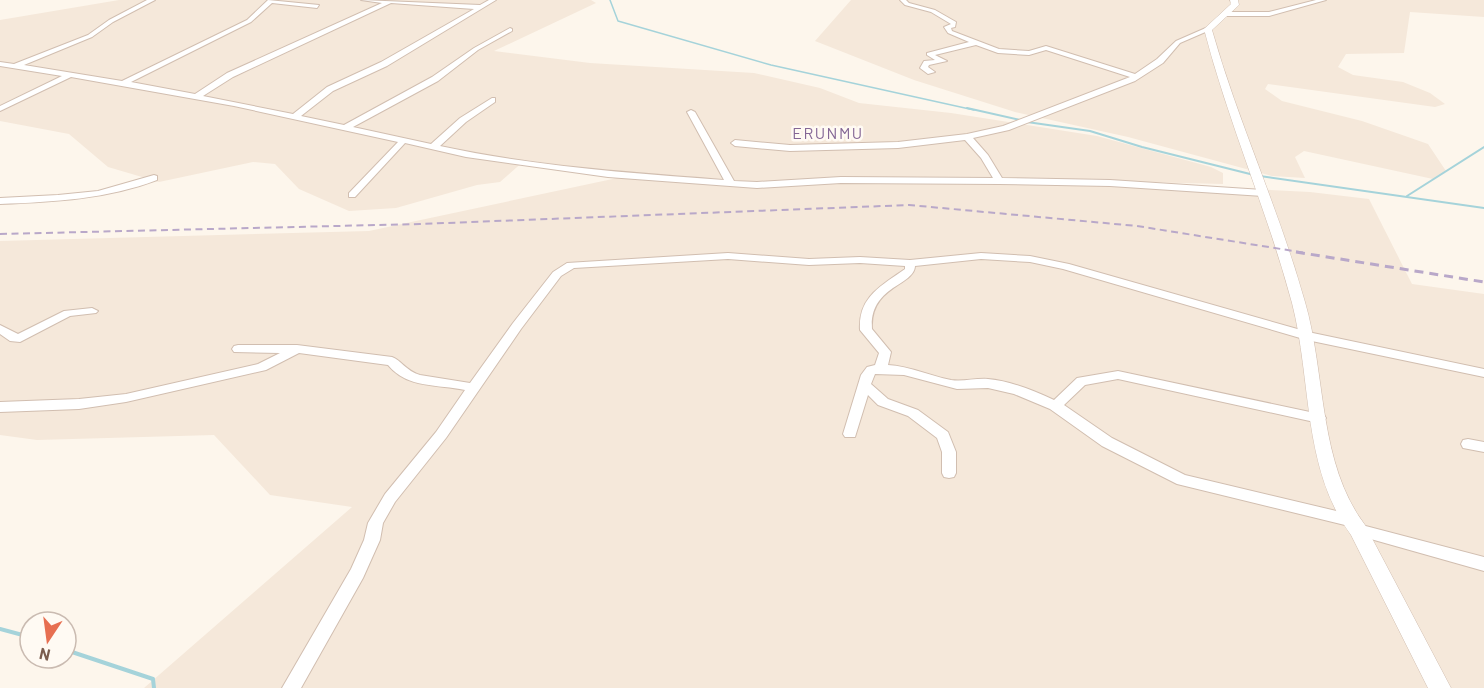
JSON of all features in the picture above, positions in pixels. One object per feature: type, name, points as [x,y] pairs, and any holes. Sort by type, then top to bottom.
[{"type":"street","points":[[15,66],[90,36],[111,21],[153,0]]},
{"type":"street","points":[[364,0],[479,7]]},
{"type":"street","points":[[295,117],[330,89],[384,64],[493,0]]},
{"type":"street","points":[[903,0],[907,4],[933,11],[946,18],[954,23],[953,26],[947,27],[950,32],[975,42],[1010,53],[1029,53],[1046,48],[1136,77]]},
{"type":"street","points":[[735,143],[790,148],[870,146],[967,137],[1006,128],[1136,77],[1160,61],[1178,42],[1208,29],[1235,5],[1234,0]]},
{"type":"street","points":[[1225,14],[1269,14],[1323,0]]},
{"type":"street","points":[[123,83],[249,21],[272,1],[317,6]]},
{"type":"street","points":[[196,97],[230,75],[391,1]]},
{"type":"street","points":[[1208,29],[1218,71],[1288,267],[1307,336],[1325,452],[1342,507],[1440,688]]},
{"type":"street","points":[[347,127],[435,78],[476,49],[510,30]]},
{"type":"street","points":[[932,72],[924,68],[927,63],[943,61],[929,54],[975,42]]},
{"type":"street","points":[[0,64],[72,74],[196,97],[347,127],[432,148],[511,162],[608,174],[757,185],[841,180],[999,181],[1110,183],[1263,193]]},
{"type":"street","points":[[0,110],[72,74]]},
{"type":"street","points":[[432,148],[463,120],[492,100]]},
{"type":"street","points":[[691,112],[730,182]]},
{"type":"street","points":[[967,137],[985,157],[999,181]]},
{"type":"street","points":[[352,195],[402,141]]},
{"type":"street","points":[[0,201],[103,192],[154,178]]},
{"type":"street","points":[[291,688],[357,573],[372,540],[376,523],[390,498],[441,435],[472,388],[557,274],[572,265],[728,255],[809,261],[910,263],[981,256],[1030,259],[1065,266],[1307,336],[1483,374]]},
{"type":"street","points":[[881,368],[885,352],[866,330],[866,309],[871,300],[910,270],[910,263]]},
{"type":"street","points":[[0,329],[14,338],[20,338],[68,313],[92,311]]},
{"type":"street","points":[[238,349],[297,349],[392,361],[399,372],[416,379],[458,383],[472,388]]},
{"type":"street","points":[[0,407],[78,404],[126,398],[262,367],[297,349]]},
{"type":"street","points":[[850,434],[864,385],[871,370],[881,368],[902,370],[958,386],[981,383],[997,384],[1041,398],[1107,442],[1182,480],[1353,525],[1484,564]]},
{"type":"street","points":[[1055,406],[1081,381],[1118,375],[1319,418]]},
{"type":"street","points":[[864,385],[883,402],[913,413],[943,435],[949,453],[949,473]]},
{"type":"street","points":[[1468,444],[1484,447]]},
{"type":"shaded area","points":[[119,0],[591,0],[596,3],[494,51],[590,63],[754,73],[820,88],[859,103],[951,113],[1097,136],[1211,167],[1223,173],[1223,184],[1100,181],[1310,192],[1369,199],[1412,284],[1484,294],[1484,688],[144,688],[352,507],[270,495],[214,435],[37,440],[0,435],[0,241],[369,231],[636,174],[758,183],[823,179],[761,182],[595,170],[525,160],[500,182],[477,185],[396,208],[349,211],[299,189],[275,164],[253,162],[159,182],[108,167],[69,134],[0,121],[0,20]]},
{"type":"shaded area","points":[[851,0],[1484,0],[1484,17],[1410,12],[1404,53],[1346,54],[1338,67],[1353,75],[1403,82],[1430,93],[1445,104],[1435,107],[1268,84],[1265,89],[1282,101],[1362,121],[1428,144],[1446,171],[1433,179],[1304,151],[1295,157],[1305,178],[1272,176],[1128,137],[1015,112],[914,80],[815,41]]},
{"type":"waterway","points":[[610,0],[618,21],[771,65],[974,110]]},
{"type":"waterway","points":[[967,108],[1020,120]]},
{"type":"waterway","points":[[1027,122],[1090,131],[1142,147],[1254,175]]},
{"type":"waterway","points":[[1407,196],[1484,147]]},
{"type":"waterway","points":[[1260,176],[1484,208]]},
{"type":"waterway","points":[[0,629],[18,634]]},
{"type":"waterway","points":[[78,654],[153,679],[154,688]]},
{"type":"railway","points":[[0,234],[420,224],[909,205],[1137,226],[1306,253]]},
{"type":"railway","points":[[1296,252],[1484,282]]},
{"type":"district","name":"ERUNMU","points":[[828,133]]}]
